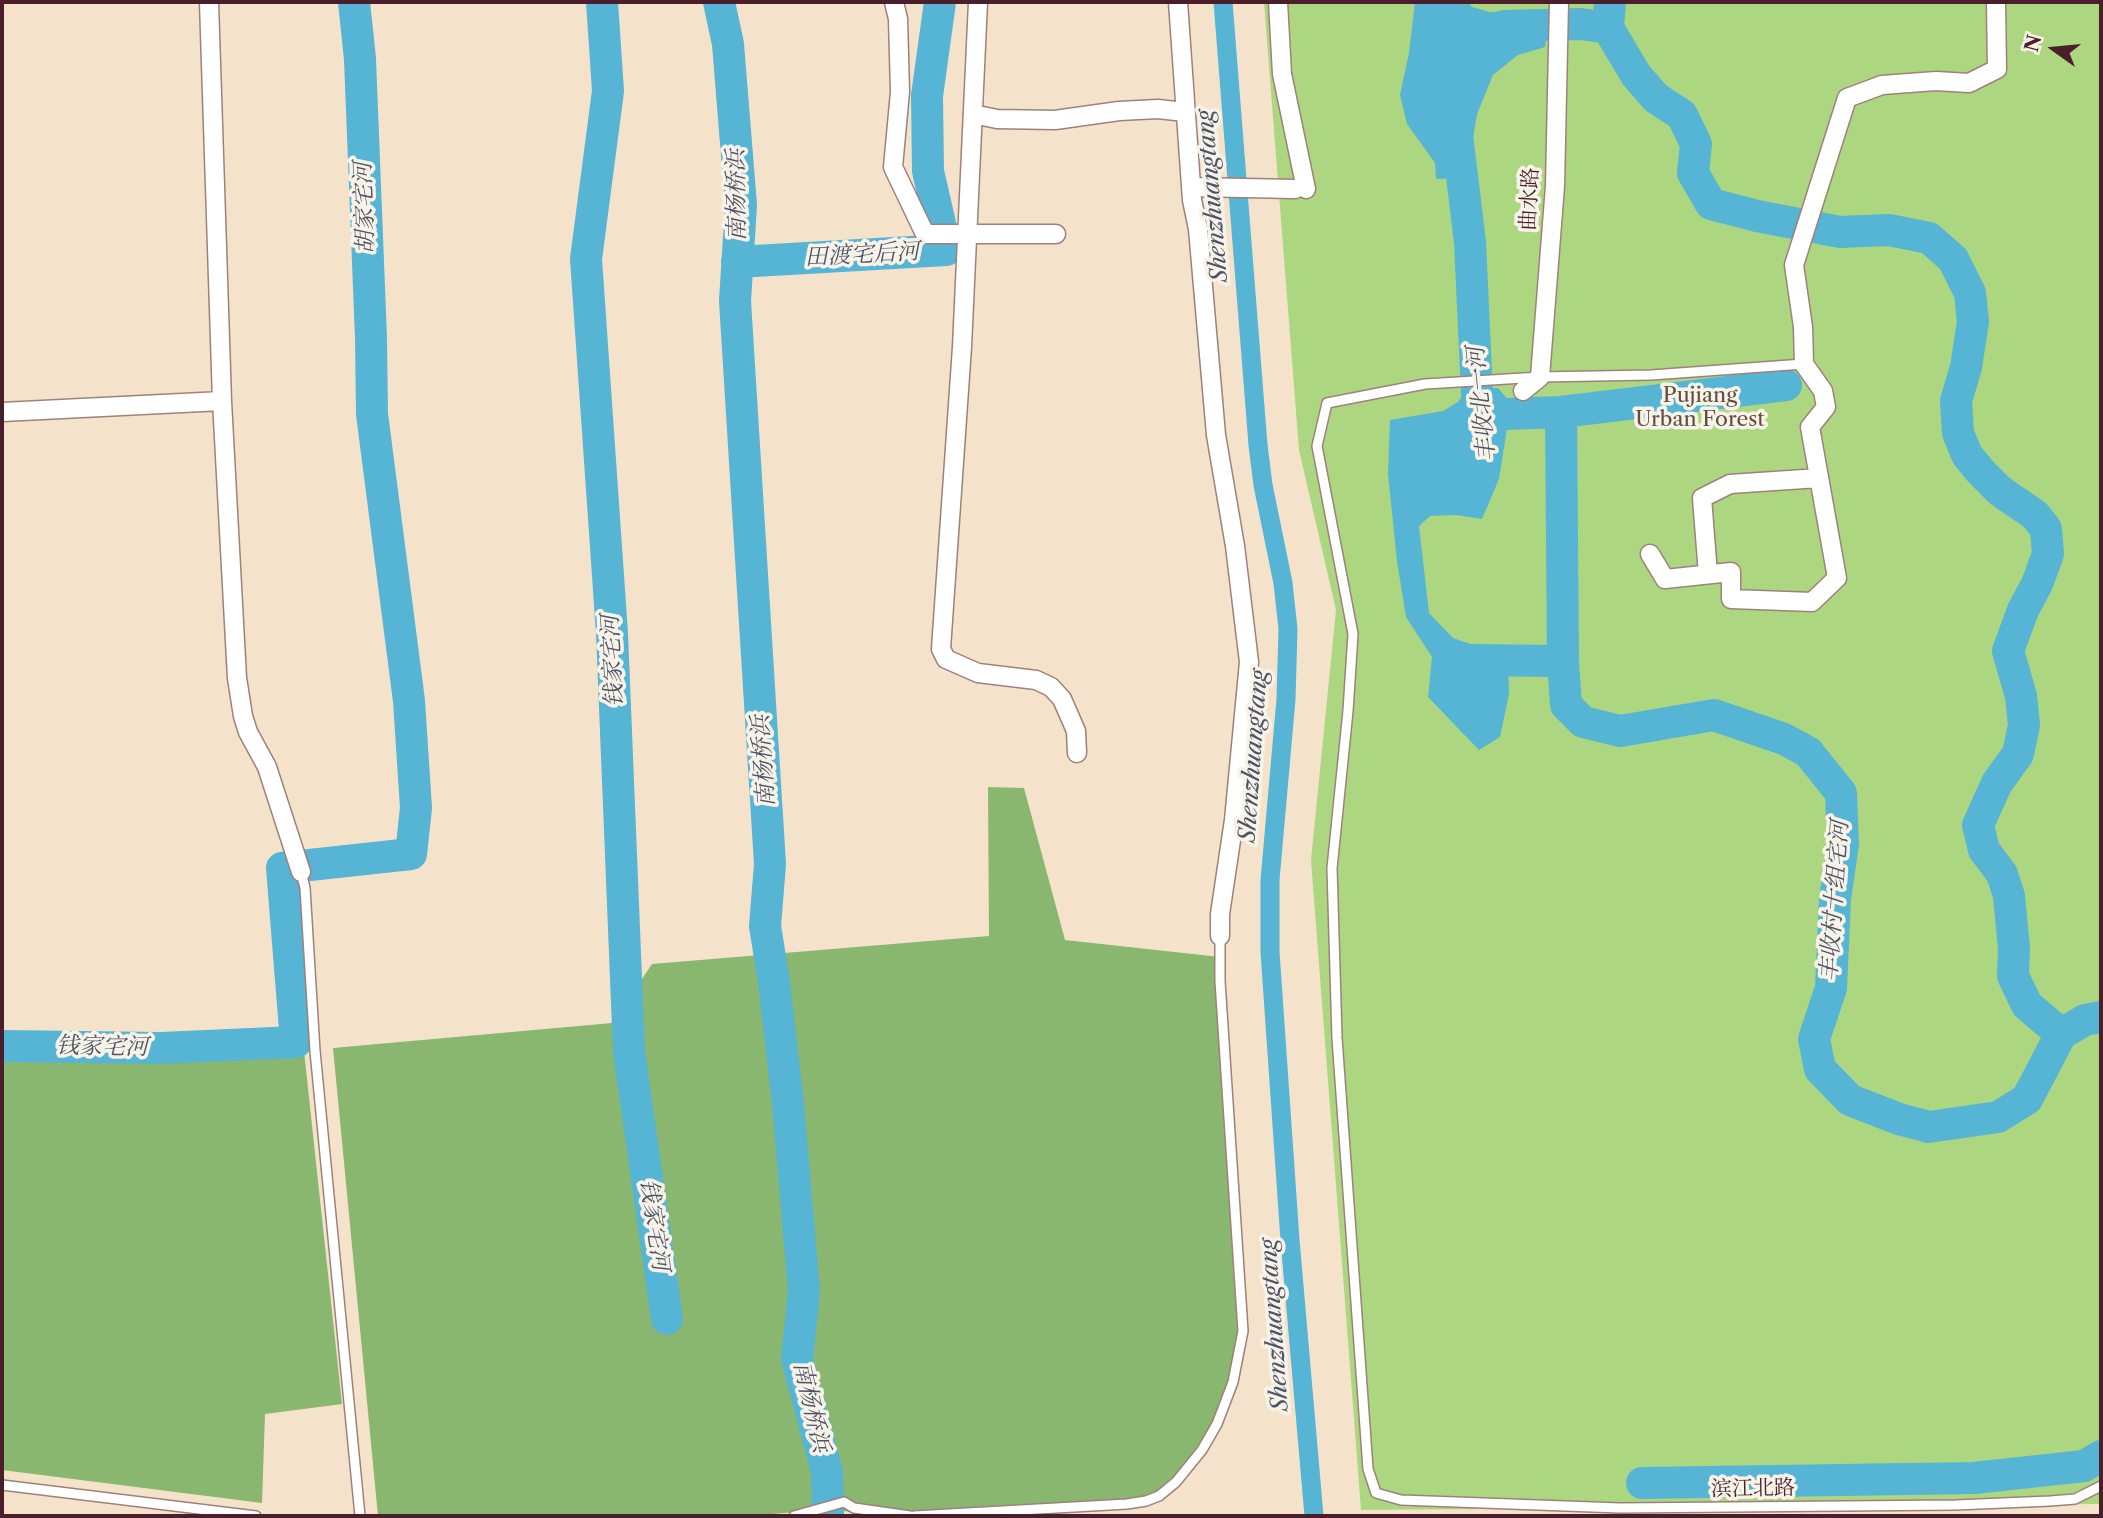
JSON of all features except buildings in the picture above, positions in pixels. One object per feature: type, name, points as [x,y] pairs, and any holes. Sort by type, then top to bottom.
[{"type":"street","points":[[209,2],[222,401],[237,678],[248,732],[267,766],[299,865]]},
{"type":"street","points":[[894,2],[898,19],[900,92],[893,167],[925,234],[1056,234]]},
{"type":"street","points":[[978,2],[973,114],[963,234],[962,347],[941,649],[946,659],[978,673],[1036,680],[1051,687],[1062,699],[1076,731],[1077,754]]},
{"type":"street","points":[[1178,2],[1185,112],[1196,187],[1216,435],[1235,545],[1249,662],[1234,820],[1220,914],[1220,936]]},
{"type":"street","points":[[1196,187],[1301,189],[1282,74],[1278,2]]},
{"type":"street","name":"曲水路","points":[[1540,377],[1555,186],[1559,2]]},
{"type":"street","points":[[1650,554],[1665,579],[1731,572],[1731,599],[1812,601],[1837,578],[1810,427],[1826,407],[1824,391],[1804,364],[1803,327],[1794,265],[1847,98],[1882,85],[1936,81],[1969,83],[1997,69],[1996,2]]},
{"type":"street","points":[[973,114],[997,119],[1055,120],[1119,111],[1158,109],[1185,112]]},
{"type":"street","points":[[1523,391],[1540,377]]},
{"type":"street","points":[[3,412],[222,401]]},
{"type":"street","points":[[1708,575],[1702,498],[1731,484],[1819,478]]},
{"type":"lane","points":[[1540,377],[1651,375],[1804,364]]},
{"type":"lane","name":"滨江北路","points":[[1540,377],[1425,384],[1327,403],[1317,446],[1353,634],[1332,868],[1337,1038],[1368,1469],[1376,1493],[1401,1500],[1619,1508],[1956,1505],[2075,1499],[2101,1486]]},
{"type":"lane","points":[[299,865],[305,888],[315,1051],[360,1516]]},
{"type":"lane","points":[[794,1516],[844,1502],[854,1508],[912,1516],[1146,1501],[1159,1496],[1176,1482],[1202,1450],[1217,1424],[1233,1382],[1243,1331],[1221,994],[1220,936]]},
{"type":"lane","points":[[2,1485],[256,1516]]},
{"type":"green space","name":"Pujiang Urban Forest","points":[[1264,2],[2101,2],[2101,1504],[1361,1510],[1311,860],[1336,610],[1299,450]]},
{"type":"green space","points":[[988,787],[1024,788],[1065,940],[1220,957],[1241,1348],[1202,1450],[1146,1501],[900,1514],[820,1510],[749,1516],[378,1516],[333,1048],[612,1023],[652,964],[989,936]]},
{"type":"green space","points":[[304,1051],[342,1404],[265,1414],[262,1503],[2,1470],[2,1054]]},
{"type":"water","points":[[1415,2],[1469,2],[1472,7],[1490,12],[1550,11],[1545,47],[1518,55],[1493,75],[1477,114],[1471,151],[1475,178],[1436,179],[1435,163],[1407,124],[1400,95],[1409,53]]},
{"type":"water","points":[[1498,388],[1511,403],[1499,479],[1482,519],[1456,515],[1430,516],[1419,526],[1429,613],[1453,638],[1485,649],[1508,652],[1509,694],[1500,737],[1479,750],[1428,697],[1432,657],[1406,617],[1388,474],[1390,420],[1443,411],[1458,402],[1466,390]]},
{"type":"waterway","name":"钱家宅河","points":[[2,1046],[161,1048],[296,1042],[282,868],[411,854],[416,808],[409,701],[372,414],[360,59],[354,2]]},
{"type":"waterway","name":"钱家宅河","points":[[602,2],[608,91],[586,259],[612,633],[629,1052],[667,1319]]},
{"type":"waterway","name":"南杨桥浜","points":[[719,2],[728,44],[741,205],[735,301],[770,864],[765,926],[788,1104],[804,1291],[797,1359],[827,1472],[828,1516]]},
{"type":"waterway","name":"田渡宅后河","points":[[737,262],[946,250],[928,171],[927,96],[940,2]]},
{"type":"waterway","name":"Shenzhuangtang","points":[[1223,2],[1258,445],[1263,485],[1283,583],[1288,629],[1286,699],[1270,880],[1270,952],[1290,1240],[1314,1516]]},
{"type":"waterway","points":[[1610,2],[1608,28],[1636,75],[1656,98],[1682,115],[1696,144],[1693,173],[1711,204],[1840,232],[1889,230],[1929,238],[1953,259],[1970,293],[1973,322],[1966,367],[1956,401],[1958,433],[1967,455],[1981,472],[2000,491],[2035,515],[2046,529],[2048,554],[2008,651],[2021,696],[2024,725],[2018,754],[1997,783],[1978,825],[1984,850],[2002,874],[2009,896],[2014,949],[2013,976],[2027,1005],[2061,1034]]},
{"type":"waterway","points":[[1504,26],[1581,24],[1608,28]]},
{"type":"waterway","name":"丰收北一河","points":[[1457,135],[1470,242],[1478,415],[1486,430]]},
{"type":"waterway","name":"丰收村十组宅河","points":[[1786,385],[1561,412],[1563,661],[1566,705],[1583,722],[1620,731],[1714,715],[1784,739],[1808,752],[1841,793],[1843,844],[1835,899],[1831,988],[1814,1039],[1820,1069],[1850,1100],[1899,1119],[1929,1127],[1998,1117],[2027,1099],[2061,1034],[2085,1020],[2101,1017]]},
{"type":"waterway","points":[[1478,415],[1561,412]]},
{"type":"waterway","name":"丰收北一河","points":[[1467,660],[1563,661]]},
{"type":"waterway","points":[[1642,1483],[1974,1478],[2084,1466],[2101,1456]]},
{"type":"water label","name":"胡家宅河","points":[[365,208]]}]
